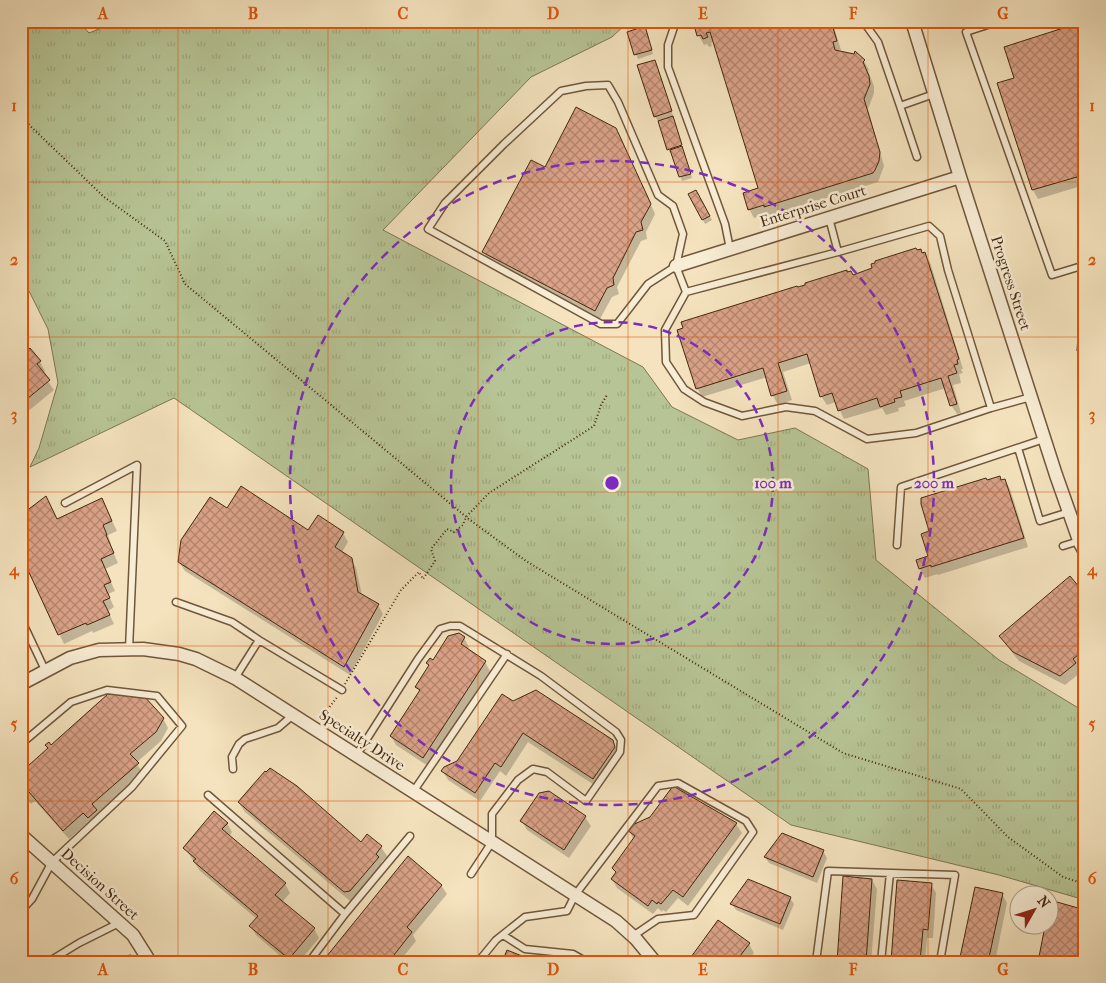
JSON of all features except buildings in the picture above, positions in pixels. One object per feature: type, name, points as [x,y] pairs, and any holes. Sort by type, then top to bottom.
[{"type":"street","name":"Progress Street","points":[[912,21],[1030,397],[1082,546]]},
{"type":"street","name":"Enterprise Court","points":[[676,266],[960,178]]},
{"type":"street","name":"Specialty Drive","points":[[21,684],[70,658],[92,652],[143,649],[179,654],[196,659],[236,678],[616,921],[633,936],[655,962]]},
{"type":"street","name":"Decision Street","points":[[21,835],[133,936],[150,962]]},
{"type":"lane","points":[[676,21],[668,45],[668,66],[725,224],[730,249]]},
{"type":"lane","points":[[863,21],[878,42],[917,157]]},
{"type":"lane","points":[[1000,21],[966,32],[1052,275],[1085,265]]},
{"type":"lane","points":[[676,266],[648,284],[617,324],[601,324],[428,229],[445,203],[561,91],[586,86],[608,85],[618,102],[658,195],[673,206],[683,234],[676,266],[686,292]]},
{"type":"lane","points":[[900,106],[934,94]]},
{"type":"lane","points":[[829,218],[838,252]]},
{"type":"lane","points":[[991,408],[948,270],[940,236],[929,226],[686,292],[664,330],[666,362],[684,389],[704,402],[742,416],[786,407],[815,411],[867,439],[916,433],[1030,397]]},
{"type":"lane","points":[[897,545],[901,487],[1044,439]]},
{"type":"lane","points":[[1018,448],[1040,521],[1069,512]]},
{"type":"lane","points":[[65,503],[136,466],[129,649]]},
{"type":"lane","points":[[1063,546],[1082,546]]},
{"type":"lane","points":[[176,602],[232,622],[342,690]]},
{"type":"lane","points":[[21,619],[45,670]]},
{"type":"lane","points":[[356,756],[418,658],[440,629],[450,626],[460,626],[541,676],[616,732],[621,740],[620,752],[586,801],[547,772],[533,769],[518,780],[492,814],[492,842],[471,874]]},
{"type":"lane","points":[[236,678],[259,640]]},
{"type":"lane","points":[[413,792],[506,654]]},
{"type":"lane","points":[[21,744],[71,702],[107,690],[157,696],[182,726],[132,787],[52,862],[32,899],[21,911]]},
{"type":"lane","points":[[233,769],[232,757],[239,744],[245,739],[278,728],[293,715]]},
{"type":"lane","points":[[478,962],[503,935],[524,917],[567,911],[575,895],[658,786],[678,783],[746,821],[753,832],[694,915],[658,919],[633,936]]},
{"type":"lane","points":[[208,795],[345,914]]},
{"type":"lane","points":[[309,962],[345,914],[410,836]]},
{"type":"lane","points":[[816,962],[828,871],[956,875],[940,962]]},
{"type":"lane","points":[[882,962],[890,873]]},
{"type":"lane","points":[[48,962],[79,943],[119,923]]},
{"type":"lane","points":[[503,935],[526,949],[573,954],[587,962]]},
{"type":"path","points":[[21,116],[104,197],[165,241],[185,284],[466,517],[526,561],[843,752],[961,789],[1008,837],[1063,877],[1085,884]]},
{"type":"path","points":[[313,728],[342,690],[401,590],[419,572],[422,578],[435,561],[431,549],[447,529],[454,532],[463,525],[466,517],[489,493],[594,426],[601,405],[607,395]]},
{"type":"green space","points":[[21,21],[78,21],[89,33],[119,21],[629,21],[612,37],[531,77],[383,230],[643,367],[672,407],[738,440],[795,428],[868,469],[876,560],[999,660],[1085,712],[1085,900],[1058,892],[1058,886],[1037,886],[999,875],[791,825],[174,398],[30,467],[39,448],[58,383],[48,329],[29,291],[21,284]]}]
